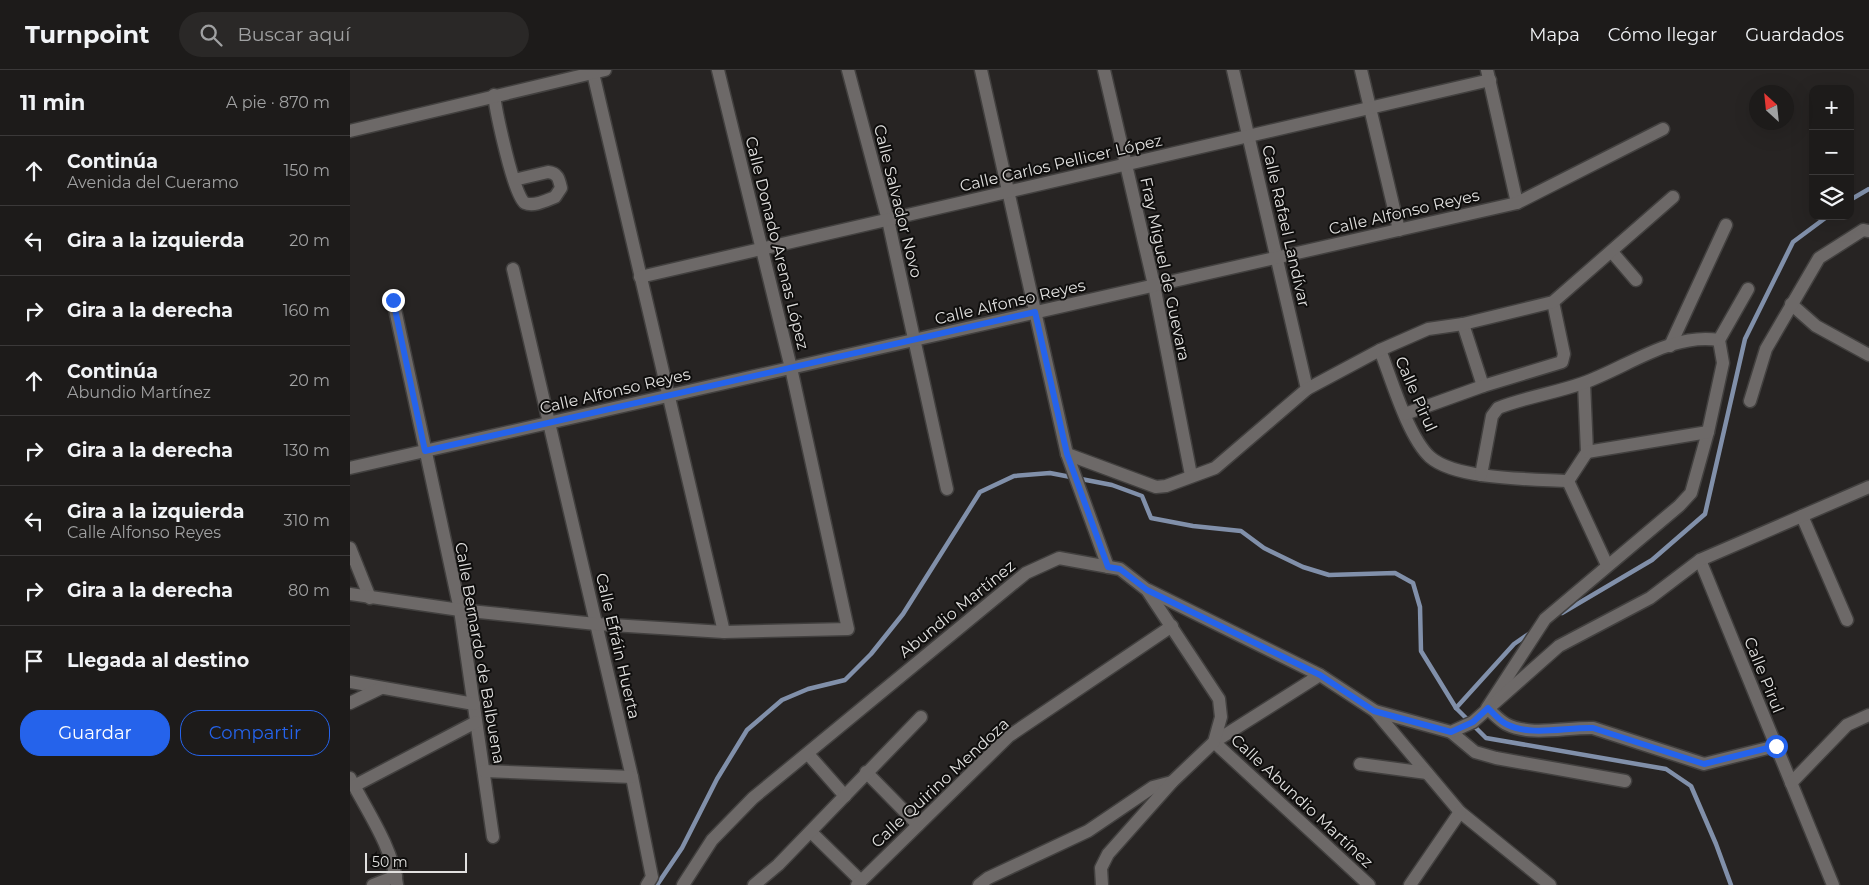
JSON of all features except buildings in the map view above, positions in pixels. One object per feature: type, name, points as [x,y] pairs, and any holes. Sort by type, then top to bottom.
[{"type":"street","name":"Calle Donado Arenas López","points":[[718,70],[791,368],[848,629],[724,632]]},
{"type":"street","name":"Calle Salvador Novo","points":[[848,70],[888,220],[947,489]]},
{"type":"street","points":[[981,70],[1068,457],[1108,567]]},
{"type":"street","name":"Fray Miguel de Guevara","points":[[1104,70],[1154,286],[1191,475]]},
{"type":"street","name":"Calle Rafael Landívar","points":[[1233,70],[1307,389]]},
{"type":"street","points":[[1361,70],[1399,230]]},
{"type":"street","points":[[350,131],[599,71],[640,277],[724,632],[596,624],[460,610],[350,594]]},
{"type":"street","name":"Calle Carlos Pellicer López","points":[[640,277],[1370,108],[1489,75]]},
{"type":"street","points":[[1489,75],[1517,203]]},
{"type":"street","points":[[494,95],[514,180]]},
{"type":"street","name":"Calle Alfonso Reyes","points":[[350,468],[1517,203],[1663,129]]},
{"type":"street","points":[[1068,457],[1156,487],[1166,486],[1191,475],[1215,468],[1307,389],[1380,350],[1428,329],[1463,324],[1553,302],[1673,197]]},
{"type":"street","points":[[1670,346],[1726,225]]},
{"type":"street","points":[[1750,401],[1766,349],[1819,258],[1863,230],[1869,231]]},
{"type":"street","points":[[1612,252],[1636,280]]},
{"type":"street","name":"Calle Efráin Huerta","points":[[512,269],[632,777],[650,881]]},
{"type":"street","points":[[1488,708],[1545,619],[1691,493],[1708,432],[1723,363],[1719,340],[1748,289]]},
{"type":"street","name":"Calle Bernardo de Balbuena","points":[[393,300],[460,610],[493,837]]},
{"type":"street","points":[[1406,417],[1483,386],[1562,362],[1564,354],[1553,302]]},
{"type":"street","points":[[1791,304],[1816,326],[1869,355]]},
{"type":"street","points":[[1463,324],[1483,386]]},
{"type":"street","points":[[1481,476],[1492,416],[1498,408],[1584,383],[1670,346],[1703,337],[1719,340]]},
{"type":"street","name":"Calle Pirul","points":[[1380,350],[1406,417],[1414,434],[1430,457],[1452,468],[1481,476],[1568,481]]},
{"type":"street","points":[[1584,383],[1587,452],[1568,481],[1607,565]]},
{"type":"street","points":[[1587,452],[1708,432]]},
{"type":"street","points":[[1454,731],[1473,722],[1559,646],[1650,598],[1700,560],[1869,487]]},
{"type":"street","points":[[1802,516],[1847,620]]},
{"type":"street","points":[[350,548],[370,598]]},
{"type":"street","name":"Abundio Martínez","points":[[683,885],[712,840],[753,798],[1026,573],[1060,558],[1120,569],[1147,590],[1219,699],[1221,717],[1214,742]]},
{"type":"street","name":"Calle Pirul","points":[[1700,560],[1833,885]]},
{"type":"street","points":[[1147,590],[1320,675],[1374,711],[1460,812],[1550,885]]},
{"type":"street","name":"Calle Quirino Mendoza","points":[[859,883],[1009,736],[1172,626]]},
{"type":"street","points":[[1102,885],[1101,868],[1108,854],[1172,782],[1214,742],[1320,675]]},
{"type":"street","points":[[350,682],[474,704]]},
{"type":"street","points":[[350,703],[381,688]]},
{"type":"street","points":[[1488,708],[1507,724],[1544,732],[1576,727],[1593,728],[1704,764],[1776,746]]},
{"type":"street","points":[[1374,711],[1454,731],[1475,752],[1496,758],[1625,781]]},
{"type":"street","points":[[1791,783],[1847,725],[1869,715]]},
{"type":"street","points":[[754,885],[778,865],[811,832],[866,772],[921,717]]},
{"type":"street","points":[[373,885],[396,880],[382,842],[352,782],[476,722]]},
{"type":"street","name":"Calle Abundio Martínez","points":[[1214,742],[1369,885]]},
{"type":"street","points":[[808,754],[845,796]]},
{"type":"street","points":[[1360,764],[1427,773]]},
{"type":"street","points":[[484,770],[632,777]]},
{"type":"street","points":[[866,772],[918,825]]},
{"type":"street","points":[[980,885],[988,878],[1088,831],[1153,787],[1172,782]]},
{"type":"street","points":[[1410,885],[1460,812]]},
{"type":"street","points":[[811,832],[859,883]]},
{"type":"waterway","points":[[1854,198],[1869,189]]},
{"type":"waterway","points":[[1562,613],[1652,560],[1705,514],[1745,339],[1793,242],[1823,220]]},
{"type":"waterway","points":[[657,885],[682,848],[717,779],[747,730],[782,700],[808,689],[845,680],[871,654],[903,614],[980,492],[1014,476],[1050,473],[1112,485],[1142,496],[1151,518],[1193,526],[1241,531],[1264,548],[1303,567],[1329,575],[1395,573],[1413,583],[1420,607],[1421,651],[1456,708],[1486,738],[1666,769],[1691,786],[1731,885]]},
{"type":"waterway","points":[[1456,708],[1514,644],[1530,633]]},
{"type":"route","points":[[393,300],[425,451],[1035,312],[1067,454],[1108,567],[1120,569],[1147,590],[1320,675],[1374,711],[1451,732],[1473,722],[1488,708],[1507,724],[1544,732],[1576,727],[1593,728],[1704,764],[1776,746]]}]
